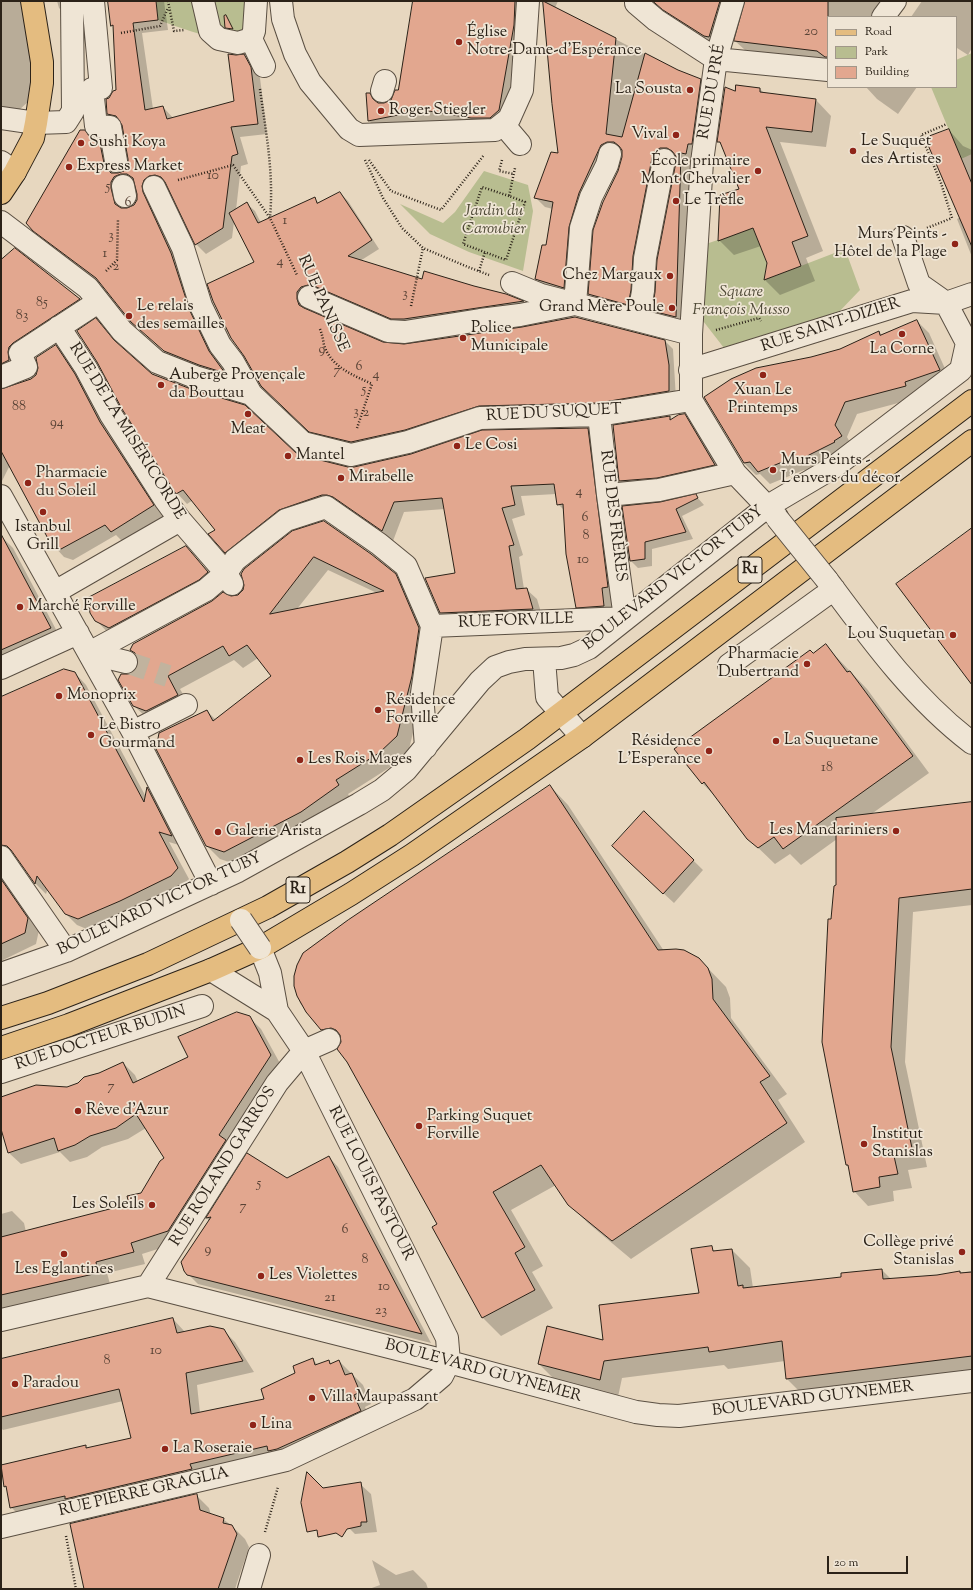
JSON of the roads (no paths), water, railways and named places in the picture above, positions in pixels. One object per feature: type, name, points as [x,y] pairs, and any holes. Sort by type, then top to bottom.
[{"type":"main road","points":[[1,193],[8,167],[34,138],[42,83],[42,62],[32,1]]},
{"type":"main road","name":"R1","points":[[1,1018],[55,1000],[148,964],[242,920],[347,862],[390,835],[527,739],[972,401]]},
{"type":"main road","name":"R1","points":[[1,1048],[69,1025],[211,970],[260,948],[412,855],[582,736],[972,441]]},
{"type":"street","points":[[1,118],[36,123],[66,122],[73,111],[72,1]]},
{"type":"street","points":[[93,1],[101,88],[92,89],[96,126],[110,127],[116,161]]},
{"type":"street","points":[[203,1],[210,31],[219,39],[238,42],[251,39]]},
{"type":"street","points":[[256,1],[254,31],[251,39],[264,66]]},
{"type":"street","points":[[281,1],[283,19],[295,54],[310,82],[361,144],[492,140],[520,144]]},
{"type":"street","points":[[492,140],[509,119],[522,90],[528,1]]},
{"type":"street","points":[[636,1],[636,3],[656,20],[716,59],[827,70]]},
{"type":"street","name":"RUE DU PRÉ","points":[[691,400],[690,370],[702,162],[716,59],[732,1]]},
{"type":"street","points":[[885,16],[895,1]]},
{"type":"street","points":[[574,304],[581,228],[591,197],[607,165],[610,154]]},
{"type":"street","points":[[638,320],[643,292],[645,258],[664,160]]},
{"type":"street","points":[[154,187],[183,248],[201,306],[220,345],[233,362],[251,394]]},
{"type":"street","points":[[1,222],[88,288],[122,331],[157,362],[195,377],[251,394]]},
{"type":"street","points":[[903,237],[919,284],[946,302],[969,341]]},
{"type":"street","points":[[512,283],[541,295],[692,334]]},
{"type":"street","name":"RUE SAINT-DIZIER","points":[[690,370],[912,301],[946,302],[972,294]]},
{"type":"street","points":[[308,297],[388,331],[405,332],[520,315],[574,304]]},
{"type":"street","points":[[1,377],[26,367],[20,353],[98,302]]},
{"type":"street","name":"RUE DE LA MISÉRICORDE","points":[[59,327],[86,368],[116,422],[166,501],[229,578]]},
{"type":"street","name":"BOULEVARD VICTOR TUBY","points":[[1,974],[66,951],[238,871],[382,790],[406,770],[480,680],[495,667],[517,660],[544,660],[574,655],[589,648],[625,618],[834,467],[961,370],[969,341]]},
{"type":"street","name":"RUE DU SUQUET","points":[[251,394],[303,443],[351,455],[408,442],[480,418],[599,414],[691,400]]},
{"type":"street","points":[[691,400],[735,473],[772,512],[902,676],[931,707],[972,743]]},
{"type":"street","name":"RUE DES FRÈRES","points":[[599,414],[608,495],[625,618]]},
{"type":"street","points":[[608,495],[659,490],[735,473]]},
{"type":"street","points":[[3,506],[55,592],[133,732],[211,884]]},
{"type":"street","points":[[89,654],[229,578],[235,560],[286,520],[326,507],[379,544],[406,566],[432,626],[422,693],[426,747]]},
{"type":"street","points":[[55,592],[180,520]]},
{"type":"street","points":[[729,665],[831,585]]},
{"type":"street","name":"RUE FORVILLE","points":[[432,626],[625,618]]},
{"type":"street","points":[[1,668],[78,633]]},
{"type":"street","points":[[89,654],[126,662]]},
{"type":"street","points":[[544,660],[547,697],[560,714],[582,736]]},
{"type":"street","points":[[133,732],[186,705]]},
{"type":"street","points":[[1,857],[66,951]]},
{"type":"street","name":"RUE LOUIS PASTOUR","points":[[242,920],[260,948],[270,973],[277,1011]]},
{"type":"street","name":"RUE LOUIS PASTOUR","points":[[211,970],[240,986],[277,1011],[304,1051],[448,1338],[449,1362]]},
{"type":"street","name":"RUE DOCTEUR BUDIN","points":[[1,1072],[202,1006]]},
{"type":"street","points":[[304,1051],[329,1040]]},
{"type":"street","name":"RUE ROLAND GARROS","points":[[148,1286],[277,1083],[304,1051]]},
{"type":"street","name":"BOULEVARD GUYNEMER","points":[[1,1320],[148,1286],[449,1362],[636,1412],[658,1415],[679,1416],[972,1381]]},
{"type":"street","name":"RUE PIERRE GRAGLIA","points":[[1,1527],[286,1460],[415,1399],[442,1376],[449,1362]]},
{"type":"street","points":[[249,1589],[259,1555]]},
{"type":"tunnel","points":[[126,662],[168,676]]},
{"type":"place","name":"Église Notre-Dame-d'Espérance","points":[[459,42]]},
{"type":"place","name":"La Sousta","points":[[690,90]]},
{"type":"place","name":"Roger Stiegler","points":[[381,111]]},
{"type":"place","name":"Vival","points":[[676,135]]},
{"type":"place","name":"Sushi Koya","points":[[81,143]]},
{"type":"place","name":"Le Suquet des Artistes","points":[[853,151]]},
{"type":"place","name":"Express Market","points":[[69,167]]},
{"type":"place","name":"École primaire Mont Chevalier","points":[[758,171]]},
{"type":"place","name":"Le Trèfle","points":[[676,201]]},
{"type":"place","name":"Murs Peints - Hôtel de la Plage","points":[[955,244]]},
{"type":"place","name":"Chez Margaux","points":[[670,276]]},
{"type":"place","name":"Grand Mère Poule","points":[[672,308]]},
{"type":"place","name":"Le relais des semailles","points":[[129,316]]},
{"type":"place","name":"La Corne","points":[[902,334]]},
{"type":"place","name":"Police Municipale","points":[[463,338]]},
{"type":"place","name":"Xuan Le Printemps","points":[[763,375]]},
{"type":"place","name":"Auberge Provençale da Bouttau","points":[[161,385]]},
{"type":"place","name":"Meat","points":[[248,414]]},
{"type":"place","name":"Le Cosi","points":[[457,446]]},
{"type":"place","name":"Mantel","points":[[288,456]]},
{"type":"place","name":"Murs Peints - L’envers du décor","points":[[773,470]]},
{"type":"place","name":"Mirabelle","points":[[341,478]]},
{"type":"place","name":"Pharmacie du Soleil","points":[[28,483]]},
{"type":"place","name":"Istanbul Grill","points":[[43,512]]},
{"type":"place","name":"Marché Forville","points":[[20,607]]},
{"type":"place","name":"Lou Suquetan","points":[[953,635]]},
{"type":"place","name":"Pharmacie Dubertrand","points":[[807,664]]},
{"type":"place","name":"Monoprix","points":[[59,696]]},
{"type":"place","name":"Résidence Forville","points":[[378,710]]},
{"type":"place","name":"Le Bistro Gourmand","points":[[91,735]]},
{"type":"place","name":"La Suquetane","points":[[776,741]]},
{"type":"place","name":"Résidence L'Esperance","points":[[709,751]]},
{"type":"place","name":"Les Rois Mages","points":[[300,760]]},
{"type":"place","name":"Les Mandariniers","points":[[896,831]]},
{"type":"place","name":"Galerie Arista","points":[[218,832]]},
{"type":"place","name":"Rêve d'Azur","points":[[78,1111]]},
{"type":"place","name":"Parking Suquet Forville","points":[[419,1126]]},
{"type":"place","name":"Institut Stanislas","points":[[864,1144]]},
{"type":"place","name":"Les Soleils","points":[[152,1205]]},
{"type":"place","name":"Collège privé Stanislas","points":[[962,1252]]},
{"type":"place","name":"Les Eglantines","points":[[64,1254]]},
{"type":"place","name":"Les Violettes","points":[[261,1276]]},
{"type":"place","name":"Paradou","points":[[15,1384]]},
{"type":"place","name":"Villa Maupassant","points":[[312,1398]]},
{"type":"place","name":"Lina","points":[[253,1425]]},
{"type":"place","name":"La Roseraie","points":[[165,1449]]},
{"type":"park label","name":"Jardin du Caroubier","points":[[494,221]]},
{"type":"park label","name":"Square François Musso","points":[[741,302]]}]
